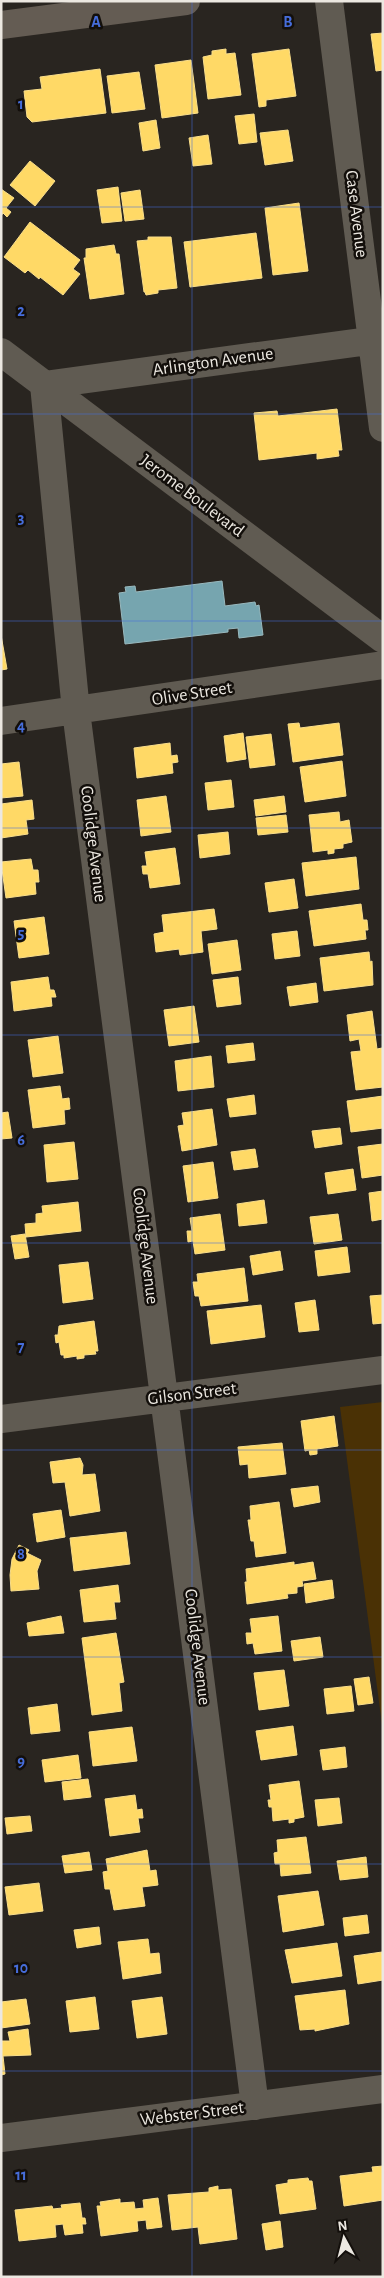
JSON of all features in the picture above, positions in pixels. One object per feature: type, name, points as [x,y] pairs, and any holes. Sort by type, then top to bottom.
[{"type":"street","points":[[1,25],[186,1]]},
{"type":"street","name":"Case Avenue","points":[[329,1],[377,339],[383,428]]},
{"type":"street","name":"Arlington Avenue","points":[[44,385],[377,339]]},
{"type":"street","name":"Jerome Boulevard","points":[[1,352],[383,639]]},
{"type":"street","name":"Coolidge Avenue","points":[[44,385],[76,712],[255,2106]]},
{"type":"street","name":"Olive Street","points":[[1,721],[76,712],[383,664]]},
{"type":"street","name":"Gilson Street","points":[[1,1419],[383,1370]]},
{"type":"street","name":"Webster Street","points":[[1,2138],[383,2090]]},
{"type":"shaded area","points":[[383,1402],[383,1732],[340,1407]]},
{"type":"building: Homes","points":[[383,33],[383,70],[376,71],[371,34]]},
{"type":"building: Homes","points":[[226,49],[226,54],[235,53],[241,95],[208,99],[203,57],[212,55],[212,51]]},
{"type":"building: Homes","points":[[289,49],[296,96],[266,100],[266,106],[259,107],[252,54]]},
{"type":"building: Homes","points":[[191,60],[198,113],[162,118],[155,65]]},
{"type":"building: Homes","points":[[100,69],[106,113],[32,122],[27,117],[24,91],[42,89],[40,77]]},
{"type":"building: Homes","points":[[139,72],[145,109],[112,113],[107,76]]},
{"type":"building: Homes","points":[[254,114],[257,142],[239,144],[235,116]]},
{"type":"building: Homes","points":[[156,120],[160,148],[143,151],[139,123]]},
{"type":"building: Homes","points":[[288,130],[293,161],[265,165],[260,133]]},
{"type":"building: Homes","points":[[208,135],[212,164],[193,166],[189,138]]},
{"type":"building: Homes","points":[[30,161],[55,181],[35,206],[10,185]]},
{"type":"building: Homes","points":[[118,187],[122,221],[102,223],[97,190]]},
{"type":"building: Homes","points":[[1,189],[14,198],[6,208],[11,212],[7,217],[3,213],[1,216]]},
{"type":"building: Homes","points":[[140,190],[144,219],[125,221],[121,193]]},
{"type":"building: Homes","points":[[299,203],[308,271],[273,275],[265,208]]},
{"type":"building: Homes","points":[[30,222],[80,260],[73,269],[80,274],[63,295],[40,277],[39,279],[28,270],[25,273],[4,257]]},
{"type":"building: Homes","points":[[256,233],[262,278],[190,287],[184,242]]},
{"type":"building: Homes","points":[[148,237],[171,237],[177,288],[158,290],[158,293],[146,295],[144,292],[137,241],[148,240]]},
{"type":"building: Homes","points":[[114,245],[116,254],[119,254],[124,294],[90,299],[84,258],[86,258],[86,249]]},
{"type":"building: Homes","points":[[337,409],[342,450],[338,450],[339,456],[317,459],[317,453],[259,460],[254,413],[277,411],[278,416]]},
{"type":"building: Homes","points":[[1,635],[7,669],[1,670]]},
{"type":"building: Homes","points":[[299,723],[300,728],[339,723],[343,755],[293,762],[288,724]]},
{"type":"building: Homes","points":[[243,733],[246,759],[227,762],[224,736]]},
{"type":"building: Homes","points":[[271,734],[275,765],[250,768],[246,737]]},
{"type":"building: Homes","points":[[170,743],[171,756],[177,755],[178,762],[172,763],[173,773],[137,778],[134,748]]},
{"type":"building: Homes","points":[[342,761],[346,796],[305,802],[300,767]]},
{"type":"building: Homes","points":[[19,762],[23,796],[1,798],[1,764]]},
{"type":"building: Homes","points":[[231,780],[234,807],[208,810],[205,783]]},
{"type":"building: Homes","points":[[166,796],[171,832],[141,836],[137,800]]},
{"type":"building: Homes","points":[[284,796],[286,812],[256,816],[254,800]]},
{"type":"building: Homes","points":[[32,800],[34,819],[26,820],[28,834],[1,838],[1,804]]},
{"type":"building: Homes","points":[[339,812],[340,822],[349,820],[352,842],[343,844],[343,848],[334,849],[334,853],[328,854],[328,850],[313,852],[309,815]]},
{"type":"building: Homes","points":[[286,815],[288,832],[258,835],[256,818]]},
{"type":"building: Homes","points":[[228,832],[230,854],[200,858],[198,835]]},
{"type":"building: Homes","points":[[175,848],[180,884],[150,888],[148,874],[143,874],[142,866],[147,866],[145,852]]},
{"type":"building: Homes","points":[[356,857],[359,889],[306,896],[302,863]]},
{"type":"building: Homes","points":[[31,859],[33,870],[38,870],[39,882],[35,882],[36,894],[6,898],[1,862]]},
{"type":"building: Homes","points":[[294,879],[298,908],[269,912],[265,883]]},
{"type":"building: Homes","points":[[361,904],[363,920],[367,920],[368,930],[365,930],[366,939],[314,946],[309,911]]},
{"type":"building: Homes","points":[[214,909],[217,929],[201,931],[203,952],[180,955],[179,949],[156,952],[154,934],[164,932],[162,915]]},
{"type":"building: Homes","points":[[44,917],[49,954],[19,958],[14,921]]},
{"type":"building: Homes","points":[[297,931],[300,956],[275,959],[272,934]]},
{"type":"building: Homes","points":[[237,940],[241,970],[212,974],[208,944]]},
{"type":"building: Homes","points":[[369,952],[370,962],[372,961],[373,985],[324,991],[320,958]]},
{"type":"building: Homes","points":[[48,977],[50,990],[54,990],[56,997],[51,997],[52,1006],[14,1011],[11,982]]},
{"type":"building: Homes","points":[[238,977],[241,1004],[217,1007],[213,980]]},
{"type":"building: Homes","points":[[316,983],[318,1002],[290,1006],[287,987]]},
{"type":"building: Homes","points":[[194,1006],[199,1042],[169,1046],[164,1010]]},
{"type":"building: Homes","points":[[372,1011],[377,1049],[382,1048],[383,1087],[356,1090],[351,1052],[361,1051],[359,1039],[350,1041],[347,1015]]},
{"type":"building: Homes","points":[[58,1036],[63,1073],[33,1077],[28,1040]]},
{"type":"building: Homes","points":[[253,1043],[255,1060],[228,1063],[226,1046]]},
{"type":"building: Homes","points":[[211,1056],[214,1087],[178,1091],[175,1061]]},
{"type":"building: Homes","points":[[60,1086],[62,1099],[69,1098],[70,1109],[64,1110],[65,1124],[33,1128],[28,1090]]},
{"type":"building: Homes","points":[[254,1095],[256,1114],[230,1117],[227,1099]]},
{"type":"building: Homes","points":[[383,1096],[383,1128],[351,1132],[347,1101]]},
{"type":"building: Homes","points":[[212,1109],[217,1145],[182,1151],[178,1126],[184,1125],[182,1113]]},
{"type":"building: Homes","points":[[8,1112],[12,1138],[1,1139],[1,1113]]},
{"type":"building: Homes","points":[[340,1128],[342,1144],[315,1148],[312,1131]]},
{"type":"building: Homes","points":[[74,1142],[78,1179],[47,1182],[44,1145]]},
{"type":"building: Homes","points":[[383,1144],[383,1175],[362,1178],[358,1147]]},
{"type":"building: Homes","points":[[255,1149],[258,1167],[234,1170],[231,1152]]},
{"type":"building: Homes","points":[[213,1162],[218,1198],[188,1202],[183,1166]]},
{"type":"building: Homes","points":[[353,1169],[356,1190],[328,1194],[325,1173]]},
{"type":"building: Homes","points":[[383,1191],[383,1219],[372,1221],[369,1193]]},
{"type":"building: Homes","points":[[264,1200],[267,1223],[239,1226],[237,1204]]},
{"type":"building: Homes","points":[[78,1202],[81,1231],[26,1237],[25,1224],[36,1223],[36,1214],[43,1213],[42,1206]]},
{"type":"building: Homes","points":[[220,1214],[225,1250],[195,1254],[193,1241],[188,1242],[187,1231],[192,1231],[190,1218]]},
{"type":"building: Homes","points":[[338,1214],[342,1240],[314,1244],[310,1217]]},
{"type":"building: Homes","points":[[25,1234],[29,1257],[15,1259],[11,1236]]},
{"type":"building: Homes","points":[[347,1247],[350,1272],[318,1276],[315,1251]]},
{"type":"building: Homes","points":[[280,1251],[283,1270],[253,1275],[250,1256]]},
{"type":"building: Homes","points":[[88,1262],[93,1299],[63,1303],[59,1265]]},
{"type":"building: Homes","points":[[244,1268],[248,1301],[201,1306],[199,1296],[195,1296],[193,1282],[198,1282],[197,1274]]},
{"type":"building: Homes","points":[[383,1295],[383,1323],[373,1324],[370,1296]]},
{"type":"building: Homes","points":[[315,1300],[319,1330],[299,1332],[295,1303]]},
{"type":"building: Homes","points":[[261,1305],[265,1337],[211,1344],[207,1311]]},
{"type":"building: Homes","points":[[94,1321],[98,1351],[95,1351],[96,1354],[84,1355],[84,1358],[77,1359],[77,1356],[64,1358],[64,1355],[61,1355],[59,1342],[56,1343],[55,1335],[58,1335],[59,1326]]},
{"type":"building: Homes","points":[[334,1416],[338,1446],[317,1449],[317,1454],[310,1455],[309,1450],[305,1451],[301,1421]]},
{"type":"building: Homes","points":[[282,1443],[286,1474],[249,1478],[248,1464],[240,1465],[238,1447]]},
{"type":"building: Homes","points":[[80,1458],[83,1465],[82,1475],[95,1474],[100,1511],[70,1516],[65,1482],[53,1483],[50,1462]]},
{"type":"building: Homes","points":[[318,1486],[320,1502],[294,1507],[291,1489]]},
{"type":"building: Homes","points":[[279,1502],[286,1553],[256,1557],[254,1541],[251,1541],[248,1520],[251,1520],[250,1506]]},
{"type":"building: Homes","points":[[61,1510],[65,1537],[37,1542],[33,1514]]},
{"type":"building: Homes","points":[[126,1532],[130,1564],[74,1571],[70,1538]]},
{"type":"building: Homes","points":[[19,1545],[29,1550],[27,1553],[41,1560],[37,1571],[39,1589],[11,1591],[12,1559]]},
{"type":"building: Homes","points":[[294,1562],[294,1565],[313,1562],[316,1579],[302,1581],[303,1586],[297,1587],[297,1593],[287,1594],[288,1598],[247,1604],[246,1569]]},
{"type":"building: Homes","points":[[332,1580],[334,1598],[306,1603],[304,1584]]},
{"type":"building: Homes","points":[[118,1585],[120,1602],[114,1602],[116,1619],[84,1622],[80,1590]]},
{"type":"building: Homes","points":[[61,1616],[64,1633],[29,1636],[27,1623]]},
{"type":"building: Homes","points":[[278,1616],[282,1651],[255,1654],[253,1643],[247,1644],[246,1633],[252,1633],[250,1619]]},
{"type":"building: Homes","points":[[116,1633],[124,1682],[119,1683],[122,1711],[92,1715],[82,1638]]},
{"type":"building: Homes","points":[[320,1637],[323,1657],[294,1661],[291,1641]]},
{"type":"building: Homes","points":[[284,1670],[289,1706],[259,1710],[254,1673]]},
{"type":"building: Homes","points":[[369,1677],[373,1703],[358,1705],[354,1679]]},
{"type":"building: Homes","points":[[351,1686],[354,1711],[327,1714],[324,1689]]},
{"type":"building: Homes","points":[[57,1704],[60,1731],[31,1734],[28,1708]]},
{"type":"building: Homes","points":[[293,1726],[297,1755],[261,1760],[256,1731]]},
{"type":"building: Homes","points":[[132,1727],[137,1761],[93,1766],[89,1732]]},
{"type":"building: Homes","points":[[345,1747],[347,1767],[323,1770],[320,1750]]},
{"type":"building: Homes","points":[[78,1755],[81,1778],[45,1782],[42,1760]]},
{"type":"building: Homes","points":[[88,1779],[91,1797],[64,1800],[62,1782]]},
{"type":"building: Homes","points":[[299,1781],[304,1817],[294,1819],[294,1822],[289,1823],[289,1819],[273,1821],[272,1807],[269,1807],[268,1800],[271,1800],[269,1785]]},
{"type":"building: Homes","points":[[135,1795],[137,1810],[142,1809],[143,1818],[138,1818],[140,1832],[110,1836],[105,1799]]},
{"type":"building: Homes","points":[[339,1798],[342,1823],[318,1826],[315,1800]]},
{"type":"building: Homes","points":[[30,1816],[32,1831],[7,1834],[5,1818]]},
{"type":"building: Homes","points":[[306,1837],[311,1873],[281,1876],[280,1864],[275,1864],[274,1853],[278,1852],[277,1840]]},
{"type":"building: Homes","points":[[147,1850],[150,1871],[156,1870],[158,1885],[142,1887],[145,1906],[114,1910],[110,1889],[105,1889],[103,1872],[108,1871],[106,1859]]},
{"type":"building: Homes","points":[[89,1852],[92,1870],[65,1873],[62,1856]]},
{"type":"building: Homes","points":[[366,1857],[368,1877],[340,1880],[337,1861]]},
{"type":"building: Homes","points":[[39,1883],[43,1911],[9,1915],[5,1887]]},
{"type":"building: Homes","points":[[318,1891],[324,1925],[283,1932],[278,1896]]},
{"type":"building: Homes","points":[[367,1915],[369,1933],[345,1936],[343,1918]]},
{"type":"building: Homes","points":[[99,1927],[101,1944],[77,1948],[74,1930]]},
{"type":"building: Homes","points":[[148,1939],[150,1954],[159,1953],[161,1973],[123,1979],[118,1942]]},
{"type":"building: Homes","points":[[337,1943],[342,1976],[292,1983],[285,1950]]},
{"type":"building: Homes","points":[[382,1952],[383,1980],[358,1984],[354,1956]]},
{"type":"building: Homes","points":[[345,1990],[349,2024],[315,2031],[315,2029],[300,2030],[295,1996]]},
{"type":"building: Homes","points":[[95,1997],[99,2029],[70,2032],[66,2001]]},
{"type":"building: Homes","points":[[162,1997],[167,2034],[137,2038],[132,2001]]},
{"type":"building: Homes","points":[[26,1999],[30,2024],[1,2028],[1,2002]]},
{"type":"building: Homes","points":[[28,2029],[31,2055],[3,2056],[5,2074],[1,2075],[1,2041],[10,2041],[8,2032]]},
{"type":"building: Homes","points":[[383,2166],[383,2200],[344,2206],[340,2176],[373,2172],[372,2167]]},
{"type":"building: Homes","points":[[308,2178],[309,2181],[312,2181],[316,2209],[280,2214],[276,2185],[288,2183],[288,2180]]},
{"type":"building: Homes","points":[[218,2186],[218,2190],[231,2189],[237,2239],[200,2244],[198,2227],[172,2230],[168,2195],[209,2192],[209,2188]]},
{"type":"building: Homes","points":[[158,2198],[162,2227],[147,2229],[146,2220],[137,2221],[138,2231],[101,2236],[97,2206],[101,2206],[100,2202],[120,2199],[120,2203],[134,2202],[135,2209],[144,2208],[143,2200]]},
{"type":"building: Homes","points":[[80,2203],[82,2218],[85,2218],[86,2224],[82,2224],[83,2233],[65,2235],[63,2224],[55,2225],[56,2237],[19,2241],[15,2210],[52,2206],[53,2209],[62,2208],[61,2205]]},
{"type":"building: Homes","points":[[280,2221],[283,2247],[266,2250],[262,2224]]},
{"type":"building: Public","points":[[222,581],[225,606],[255,602],[256,606],[259,605],[263,635],[239,638],[238,628],[228,629],[228,632],[125,644],[119,593],[126,592],[125,587],[135,586],[136,592]]}]
